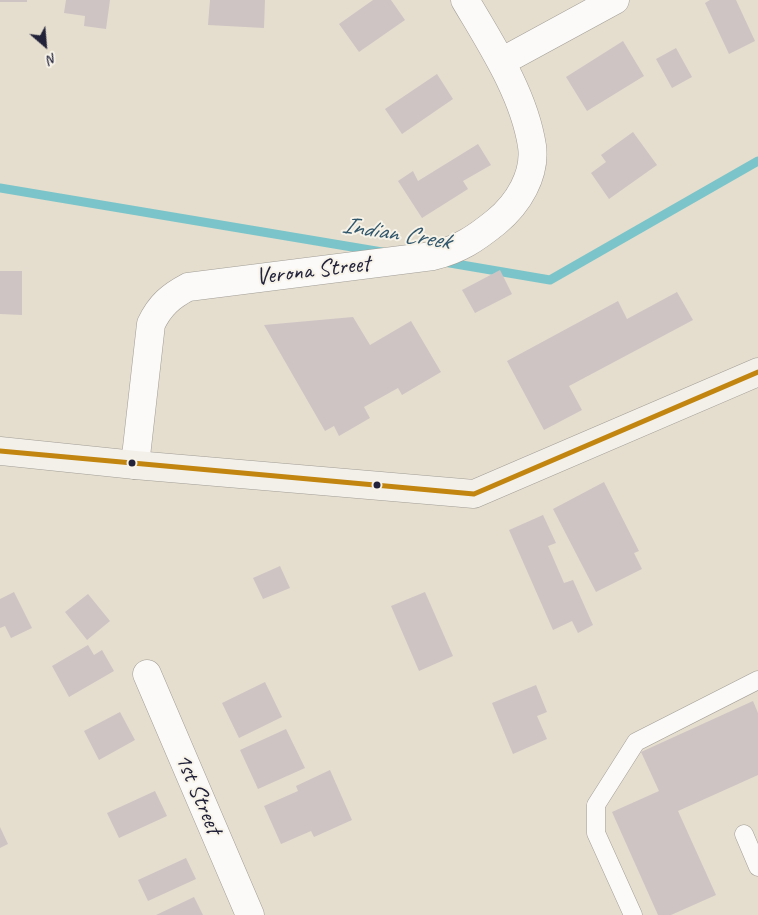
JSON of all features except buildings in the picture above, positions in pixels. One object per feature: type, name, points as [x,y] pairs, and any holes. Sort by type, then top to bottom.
[{"type":"street","name":"Verona Street","points":[[135,465],[151,324],[161,306],[170,297],[188,287],[433,256],[472,242],[505,214],[528,182],[532,147],[523,114],[501,62],[465,0]]},
{"type":"street","points":[[501,62],[615,0]]},
{"type":"street","points":[[0,451],[135,465],[474,494],[758,372]]},
{"type":"street","name":"1st Street","points":[[147,674],[250,915]]},
{"type":"lane","points":[[632,915],[596,833],[596,805],[636,742],[758,680]]},
{"type":"lane","points":[[744,834],[758,866]]},
{"type":"waterway","name":"Indian Creek","points":[[444,262],[550,280],[758,161]]},
{"type":"waterway","name":"Indian Creek","points":[[0,188],[382,252]]},
{"type":"transit line","points":[[0,451],[474,494],[758,372]]}]
